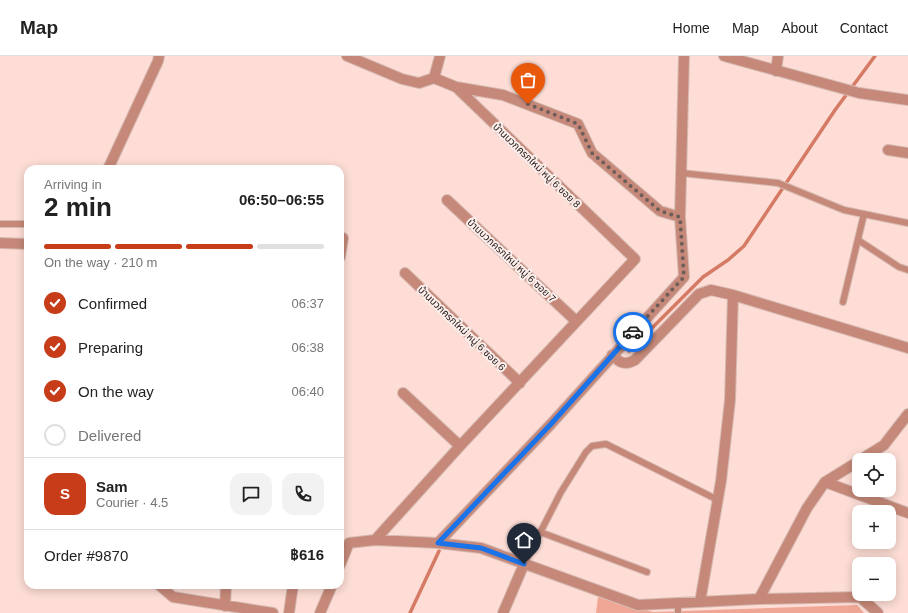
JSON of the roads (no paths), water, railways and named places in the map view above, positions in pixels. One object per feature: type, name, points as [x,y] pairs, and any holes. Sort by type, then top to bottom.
[{"type":"street","points":[[110,165],[159,56]]},
{"type":"street","points":[[346,56],[402,79],[419,83],[434,78],[440,56]]},
{"type":"street","points":[[438,543],[551,424],[684,277],[680,217],[684,56]]},
{"type":"street","points":[[724,56],[834,86],[864,93],[908,100]]},
{"type":"street","points":[[776,71],[778,56]]},
{"type":"street","name":"บ้านบวกครกใหม่ หมู่ 6 ซอย 8","points":[[434,78],[456,87],[635,259],[576,321]]},
{"type":"street","points":[[456,87],[503,95],[578,124],[592,153],[660,211],[680,217]]},
{"type":"street","points":[[888,150],[908,153]]},
{"type":"street","name":"บ้านบวกครกใหม่ หมู่ 6 ซอย 7","points":[[447,200],[576,321]]},
{"type":"street","points":[[0,243],[24,244]]},
{"type":"street","name":"บ้านบวกครกใหม่ หมู่ 6 ซอย 6","points":[[405,273],[520,383]]},
{"type":"street","points":[[612,355],[620,363],[629,363],[635,360],[699,294],[711,290],[733,295],[908,348]]},
{"type":"street","points":[[700,602],[718,500],[730,400],[733,295]]},
{"type":"street","points":[[375,540],[576,321]]},
{"type":"street","points":[[403,393],[460,446]]},
{"type":"street","points":[[871,453],[884,445],[908,414]]},
{"type":"street","points":[[759,599],[807,508],[825,482],[852,465]]},
{"type":"street","points":[[825,482],[908,513]]},
{"type":"street","points":[[344,555],[349,543],[375,540],[438,543],[481,548],[638,605],[678,608],[700,602],[860,597],[878,613]]},
{"type":"street","points":[[503,613],[524,564]]},
{"type":"street","points":[[164,589],[173,597],[273,613]]},
{"type":"street","points":[[225,606],[226,589]]},
{"type":"street","points":[[289,613],[292,589]]},
{"type":"street","points":[[320,613],[330,589]]},
{"type":"lane","points":[[681,173],[778,183],[844,210],[908,224]]},
{"type":"lane","points":[[843,302],[864,214]]},
{"type":"lane","points":[[0,224],[24,224]]},
{"type":"lane","points":[[858,240],[900,268],[908,270]]},
{"type":"lane","points":[[524,564],[561,492],[586,452],[592,446],[598,444],[606,444],[718,500]]},
{"type":"lane","points":[[540,532],[647,572]]},
{"type":"waterway","points":[[629,351],[703,277],[728,260],[744,246],[835,110],[875,56]]},
{"type":"waterway","points":[[410,613],[439,551]]}]
